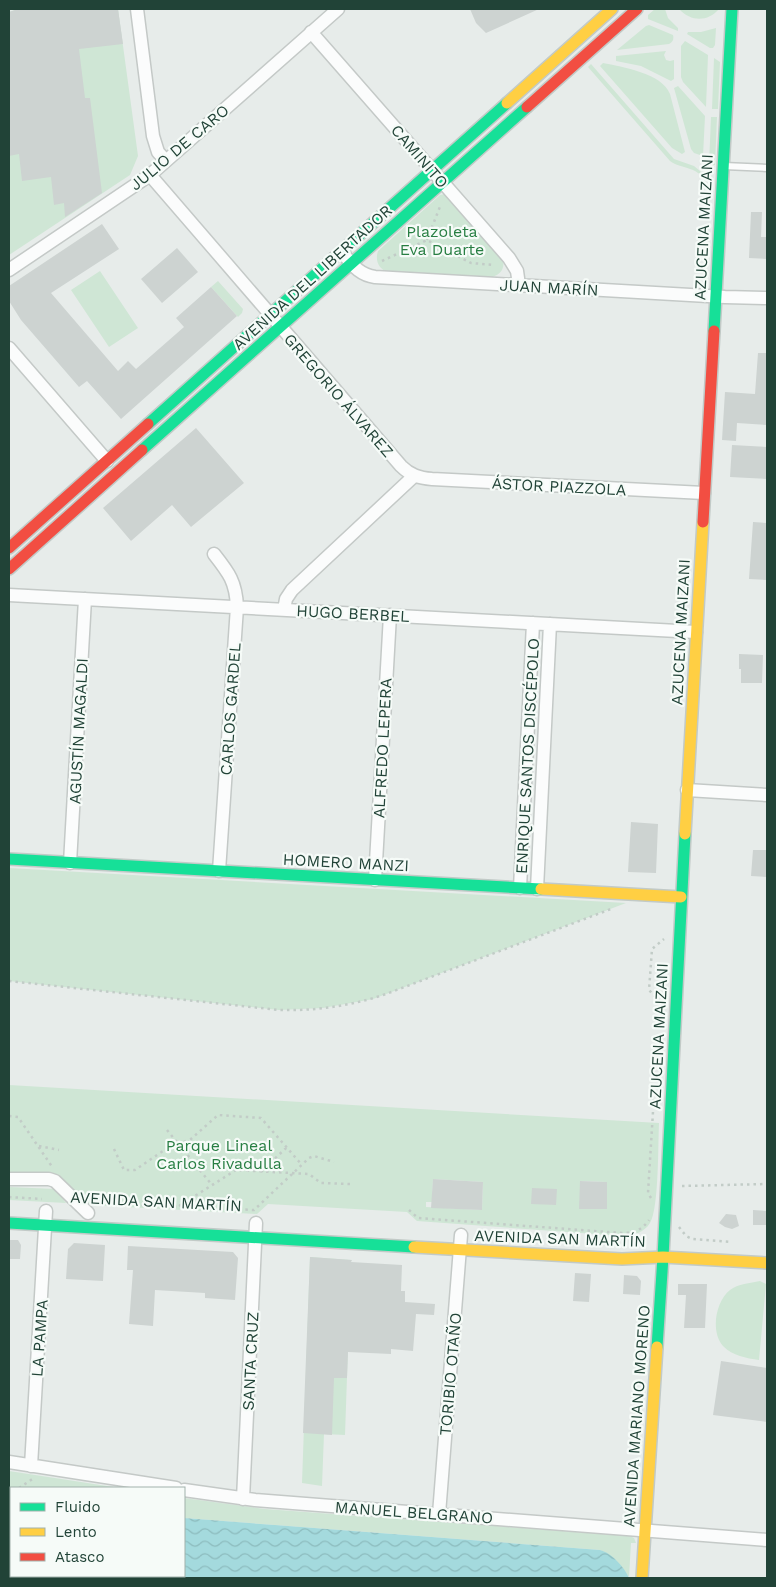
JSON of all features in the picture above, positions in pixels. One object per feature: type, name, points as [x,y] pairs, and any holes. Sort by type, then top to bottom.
[{"type":"main road","name":"AVENIDA DEL LIBERTADOR","points":[[9,548],[612,9]]},
{"type":"main road","name":"AVENIDA DEL LIBERTADOR","points":[[9,569],[637,9]]},
{"type":"main road","name":"AZUCENA MAIZANI","points":[[663,1257],[696,632],[732,9]]},
{"type":"main road","name":"HOMERO MANZI","points":[[9,859],[682,897]]},
{"type":"main road","name":"AVENIDA SAN MARTÍN","points":[[71,1212],[92,1210]]},
{"type":"main road","name":"AVENIDA SAN MARTÍN","points":[[9,1224],[622,1259],[663,1257]]},
{"type":"main road","name":"AVENIDA SAN MARTÍN","points":[[639,1248],[663,1257]]},
{"type":"main road","points":[[663,1257],[767,1263]]},
{"type":"main road","name":"AVENIDA MARIANO MORENO","points":[[642,1578],[663,1257]]},
{"type":"street","points":[[137,9],[153,136],[158,152],[166,162]]},
{"type":"street","name":"JULIO DE CARO","points":[[9,270],[150,175],[338,9]]},
{"type":"street","name":"CAMINITO","points":[[311,32],[512,262],[517,271],[519,285]]},
{"type":"street","name":"GREGORIO ÁLVAREZ","points":[[150,175],[400,466],[414,476]]},
{"type":"street","name":"JUAN MARÍN","points":[[340,252],[362,273],[375,276],[715,297],[767,298]]},
{"type":"street","points":[[9,348],[107,461]]},
{"type":"street","points":[[284,610],[286,600],[292,590],[414,476]]},
{"type":"street","name":"ÁSTOR PIAZZOLA","points":[[414,476],[432,479],[704,493]]},
{"type":"street","name":"CARLOS GARDEL","points":[[214,554],[233,581],[237,607],[219,871]]},
{"type":"street","name":"HUGO BERBEL","points":[[9,595],[696,632]]},
{"type":"street","name":"AGUSTÍN MAGALDI","points":[[70,863],[85,599]]},
{"type":"street","name":"ALFREDO LEPERA","points":[[375,880],[390,616]]},
{"type":"street","name":"ENRIQUE SANTOS DISCÉPOLO","points":[[520,888],[534,623]]},
{"type":"street","name":"ENRIQUE SANTOS DISCÉPOLO","points":[[537,889],[550,624]]},
{"type":"street","points":[[688,790],[767,795]]},
{"type":"street","points":[[9,1179],[55,1181],[92,1210]]},
{"type":"street","name":"LA PAMPA","points":[[32,1472],[46,1208]]},
{"type":"street","name":"SANTA CRUZ","points":[[243,1499],[256,1223]]},
{"type":"street","name":"TORIBIO OTAÑO","points":[[439,1514],[461,1235]]},
{"type":"street","points":[[9,1462],[32,1472],[167,1487]]},
{"type":"street","name":"MANUEL BELGRANO","points":[[185,1490],[243,1499],[767,1540]]},
{"type":"lane","points":[[723,166],[767,168]]},
{"type":"path","points":[[382,261],[427,240],[443,200],[440,200],[434,206]]},
{"type":"path","points":[[427,240],[471,263],[495,265]]},
{"type":"path","points":[[379,255],[384,267]]},
{"type":"path","points":[[492,272],[498,258]]},
{"type":"path","points":[[9,981],[278,1010],[323,1008],[361,1002],[386,994],[613,908]]},
{"type":"path","points":[[660,1002],[649,990],[652,949],[664,940],[664,933]]},
{"type":"path","points":[[653,1201],[648,1193],[656,1070]]},
{"type":"path","points":[[114,1149],[124,1170],[135,1170],[163,1151],[190,1139],[218,1115],[261,1118],[302,1164]]},
{"type":"path","points":[[9,1116],[18,1117],[54,1172]]},
{"type":"path","points":[[167,1130],[212,1186]]},
{"type":"path","points":[[37,1146],[60,1150]]},
{"type":"path","points":[[261,1172],[287,1147]]},
{"type":"path","points":[[92,1210],[178,1207],[254,1210],[309,1158],[314,1156],[334,1162]]},
{"type":"path","points":[[178,1207],[236,1170],[309,1174],[321,1183],[351,1184]]},
{"type":"path","points":[[675,1187],[767,1184]]},
{"type":"path","points":[[9,1197],[46,1208]]},
{"type":"path","points":[[409,1210],[418,1218],[617,1233],[637,1230],[645,1225],[650,1216]]},
{"type":"path","points":[[678,1220],[679,1227],[686,1236],[692,1239],[737,1242]]},
{"type":"path","points":[[20,1487],[32,1472]]},
{"type":"green space","points":[[18,9],[118,9],[138,156],[130,175],[9,255],[9,12]]},
{"type":"green space","points":[[655,9],[665,9],[668,18],[678,28],[678,31],[648,19],[648,15]]},
{"type":"green space","points":[[679,9],[719,9],[710,16],[699,19],[689,16]]},
{"type":"green space","points":[[649,25],[673,35],[672,41],[669,44],[617,50],[646,26]]},
{"type":"green space","points":[[716,28],[715,45],[713,48],[687,34],[688,32],[701,32]]},
{"type":"green space","points":[[685,41],[708,55],[706,107],[683,82],[681,77],[681,46]]},
{"type":"green space","points":[[666,51],[664,55],[666,60],[674,60],[674,79],[671,81],[641,66],[616,61],[616,56]]},
{"type":"green space","points":[[714,58],[720,62],[718,109],[712,109]]},
{"type":"green space","points":[[603,63],[641,72],[659,81],[666,87],[670,94],[685,152],[682,154],[672,148],[600,66]]},
{"type":"green space","points":[[591,64],[674,159],[694,166],[706,176],[670,161],[588,67]]},
{"type":"green space","points":[[678,86],[705,116],[703,156],[694,153],[691,149],[674,88]]},
{"type":"green space","points":[[711,117],[717,117],[715,165],[709,165]]},
{"type":"green space","name":"Plazoleta Eva Duarte","points":[[445,194],[503,259],[501,272],[489,278],[387,272],[381,268],[377,261],[378,251],[440,195]]},
{"type":"green space","points":[[100,271],[138,328],[109,347],[71,290]]},
{"type":"green space","points":[[218,281],[243,309],[238,317],[211,287]]},
{"type":"green space","points":[[9,868],[626,903],[373,999],[323,1008],[279,1010],[9,981]]},
{"type":"green space","name":"Parque Lineal Carlos Rivadulla","points":[[9,1085],[659,1123],[657,1190],[653,1216],[645,1229],[623,1236],[417,1221],[407,1212],[268,1204],[257,1214],[90,1205],[48,1174],[9,1173]],"holes":[[[433,1179],[483,1182],[482,1210],[426,1207],[426,1202],[432,1202]],[[580,1181],[607,1182],[607,1209],[580,1209]]]},
{"type":"green space","points":[[9,1187],[55,1189],[66,1203],[9,1200]]},
{"type":"green space","points":[[310,1257],[351,1260],[345,1435],[324,1434],[322,1486],[302,1483]]},
{"type":"green space","points":[[760,1281],[766,1284],[759,1360],[740,1356],[723,1346],[717,1332],[716,1316],[721,1301],[730,1290],[740,1285]]},
{"type":"green space","points":[[9,1471],[113,1487],[10,1487],[9,1505]]},
{"type":"green space","points":[[185,1498],[265,1509],[630,1536],[634,1538],[636,1543],[631,1543],[629,1577],[613,1558],[600,1550],[185,1518]]},
{"type":"water","points":[[10,1505],[10,1577],[185,1577],[185,1518],[600,1550],[618,1561],[629,1578],[9,1578]]},
{"type":"building","points":[[18,9],[118,9],[123,44],[79,49],[85,98],[90,98],[102,193],[65,217],[64,203],[54,205],[51,177],[22,181],[19,154],[9,156],[9,12]]},
{"type":"building","points":[[470,9],[539,9],[486,33],[476,23]]},
{"type":"building","points":[[751,212],[762,212],[761,237],[767,237],[767,259],[749,258]]},
{"type":"building","points":[[102,224],[119,249],[51,293],[118,371],[128,361],[136,369],[184,327],[176,318],[211,287],[237,316],[121,419],[87,381],[79,387],[21,320],[9,301],[9,286]]},
{"type":"building","points":[[177,248],[198,272],[162,303],[141,279]]},
{"type":"building","points":[[758,353],[767,353],[767,425],[737,423],[736,441],[722,440],[725,392],[755,394]]},
{"type":"building","points":[[196,428],[244,483],[191,527],[172,505],[131,541],[103,508]]},
{"type":"building","points":[[732,445],[767,447],[767,479],[730,477]]},
{"type":"building","points":[[753,522],[767,523],[767,580],[749,579]]},
{"type":"building","points":[[739,654],[763,655],[762,683],[741,683]]},
{"type":"building","points":[[631,822],[658,824],[656,873],[628,872]]},
{"type":"building","points":[[753,850],[767,850],[767,877],[751,876]]},
{"type":"building","points":[[433,1179],[483,1182],[482,1210],[431,1208]]},
{"type":"building","points":[[580,1181],[607,1182],[607,1209],[579,1209]]},
{"type":"building","points":[[532,1188],[557,1189],[556,1205],[531,1204]]},
{"type":"building","points":[[753,1210],[767,1211],[767,1225],[753,1225]]},
{"type":"building","points":[[726,1214],[736,1215],[739,1226],[732,1229],[719,1223]]},
{"type":"building","points":[[9,1240],[18,1240],[21,1245],[20,1259],[9,1259]]},
{"type":"building","points":[[74,1243],[105,1245],[103,1281],[66,1279],[68,1249]]},
{"type":"building","points":[[128,1246],[233,1252],[238,1258],[235,1300],[205,1298],[205,1293],[155,1290],[153,1326],[129,1324],[133,1270],[127,1270]]},
{"type":"building","points":[[310,1257],[402,1265],[401,1291],[405,1291],[405,1302],[435,1304],[434,1315],[416,1314],[413,1351],[391,1349],[391,1354],[348,1352],[347,1378],[334,1378],[332,1435],[303,1433]]},
{"type":"building","points":[[575,1273],[591,1274],[589,1302],[573,1301]]},
{"type":"building","points":[[624,1275],[637,1276],[641,1281],[640,1295],[623,1294]]},
{"type":"building","points":[[678,1284],[707,1284],[705,1328],[684,1328],[686,1295],[678,1295]]},
{"type":"building","points":[[721,1361],[767,1368],[767,1422],[713,1415]]},
{"type":"traffic: fast","points":[[714,331],[732,9]]},
{"type":"traffic: fast","points":[[148,424],[507,103]]},
{"type":"traffic: fast","points":[[142,450],[527,107]]},
{"type":"traffic: fast","points":[[663,1257],[685,834]]},
{"type":"traffic: fast","points":[[9,859],[541,889]]},
{"type":"traffic: fast","points":[[9,1223],[414,1247]]},
{"type":"traffic: fast","points":[[657,1347],[663,1257]]},
{"type":"traffic: slow","points":[[507,103],[612,9]]},
{"type":"traffic: slow","points":[[685,834],[703,522]]},
{"type":"traffic: slow","points":[[541,889],[681,897]]},
{"type":"traffic: slow","points":[[414,1247],[622,1259],[663,1257],[767,1263]]},
{"type":"traffic: slow","points":[[642,1578],[657,1347]]},
{"type":"traffic: jam","points":[[527,107],[637,9]]},
{"type":"traffic: jam","points":[[703,522],[714,331]]},
{"type":"traffic: jam","points":[[9,548],[148,424]]},
{"type":"traffic: jam","points":[[9,569],[142,450]]}]
